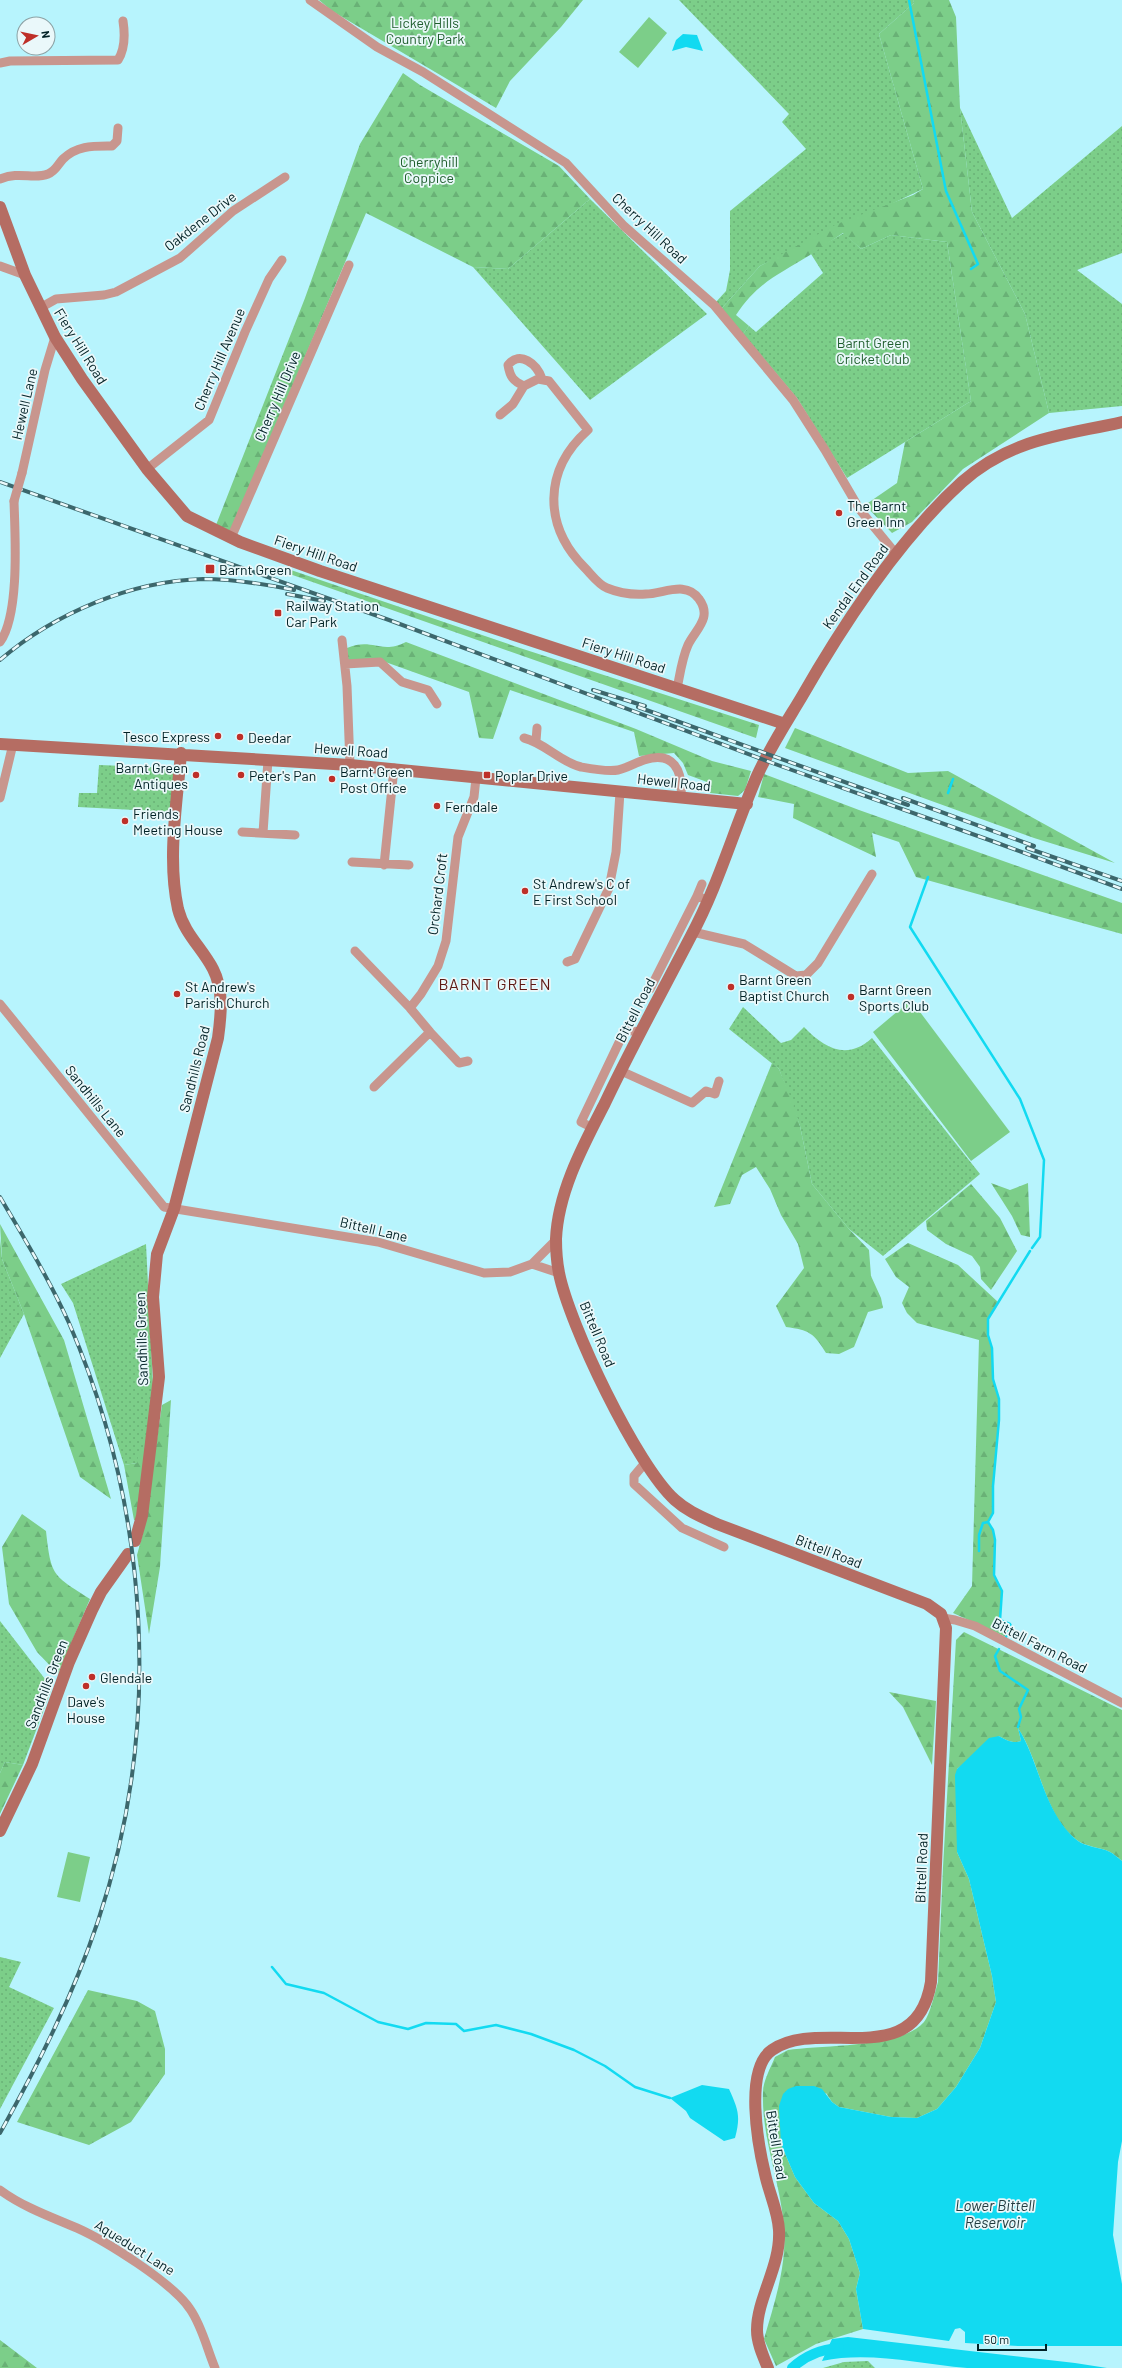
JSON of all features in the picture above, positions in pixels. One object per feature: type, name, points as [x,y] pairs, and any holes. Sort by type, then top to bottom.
[{"type":"street","name":"Cherry Hill Road","points":[[310,0],[377,47],[423,72],[566,163],[624,226],[714,305],[793,400],[825,450],[860,510],[896,555]]},
{"type":"street","points":[[0,63],[10,61],[118,60],[122,54],[124,37],[122,21]]},
{"type":"street","points":[[0,180],[17,174],[48,174],[56,170],[71,152],[79,148],[112,146],[117,141],[118,128]]},
{"type":"street","name":"Oakdene Drive","points":[[40,308],[56,299],[104,295],[116,292],[180,258],[233,211],[285,177]]},
{"type":"street","name":"Fiery Hill Road","points":[[0,207],[25,275],[55,337],[82,379],[147,469],[187,516],[231,538],[320,571],[785,724]]},
{"type":"street","name":"Cherry Hill Avenue","points":[[147,469],[209,420],[245,332],[269,279],[282,260]]},
{"type":"street","name":"Cherry Hill Drive","points":[[231,538],[349,265]]},
{"type":"street","points":[[0,266],[25,275]]},
{"type":"street","name":"Hewell Lane","points":[[0,642],[7,628],[13,593],[16,536],[14,501],[22,473],[45,370],[55,337]]},
{"type":"street","points":[[524,386],[514,381],[509,374],[508,365],[512,360],[518,358],[527,360],[535,366],[542,378],[549,381],[557,388],[588,430],[571,447],[562,459],[553,497],[557,525],[564,541],[575,556],[605,588],[625,594],[646,594],[681,588],[689,590],[699,598],[704,611],[700,629],[689,643],[677,689]]},
{"type":"street","points":[[500,415],[513,404],[524,386],[542,378]]},
{"type":"street","name":"Kendal End Road","points":[[785,724],[830,647],[896,555],[926,520],[963,482],[986,464],[1006,453],[1052,435],[1122,422]]},
{"type":"street","points":[[342,640],[346,664],[350,765]]},
{"type":"street","points":[[346,664],[380,662],[402,682],[428,690],[437,704]]},
{"type":"street","name":"Bittell Road","points":[[768,2368],[758,2341],[758,2325],[778,2252],[779,2229],[764,2173],[760,2146],[755,2086],[757,2072],[766,2054],[785,2042],[801,2039],[877,2037],[895,2033],[913,2021],[926,2001],[931,1982],[947,1637],[943,1618],[936,1609],[927,1604],[717,1524],[698,1515],[674,1499],[645,1463],[617,1412],[588,1351],[570,1310],[559,1273],[556,1240],[562,1202],[593,1128],[640,1032],[667,968],[693,932],[702,898],[747,804],[757,776],[785,724]]},
{"type":"street","points":[[536,741],[538,728]]},
{"type":"street","points":[[524,738],[536,741],[575,764],[613,771],[649,759],[666,759],[674,764],[681,775],[681,797]]},
{"type":"street","name":"Hewell Road","points":[[0,744],[181,753],[394,768],[476,778],[747,804]]},
{"type":"street","points":[[0,798],[13,744]]},
{"type":"street","name":"Sandhills Road","points":[[174,1209],[218,1038],[222,1013],[219,987],[214,970],[182,924],[178,907],[174,866],[181,753]]},
{"type":"street","points":[[263,833],[268,760]]},
{"type":"street","points":[[384,865],[394,768]]},
{"type":"street","name":"Orchard Croft","points":[[410,1008],[421,994],[438,966],[446,941],[458,838],[474,797],[476,778]]},
{"type":"street","points":[[567,962],[575,959],[609,888],[616,852],[620,792]]},
{"type":"street","points":[[242,832],[295,835]]},
{"type":"street","points":[[352,862],[409,866]]},
{"type":"street","points":[[693,932],[744,944],[796,976],[806,975],[818,963],[872,874]]},
{"type":"street","points":[[650,989],[667,968],[702,898],[702,884]]},
{"type":"street","points":[[355,951],[410,1008],[459,1063],[468,1061]]},
{"type":"street","name":"Sandhills Lane","points":[[0,1004],[164,1207],[174,1209]]},
{"type":"street","points":[[593,1128],[581,1122],[625,1030],[640,1032]]},
{"type":"street","points":[[374,1087],[430,1032]]},
{"type":"street","points":[[621,1071],[692,1103],[706,1091],[715,1094],[719,1082]]},
{"type":"street","name":"Bittell Lane","points":[[174,1209],[378,1242],[475,1272],[510,1272],[532,1264],[556,1240]]},
{"type":"street","name":"Sandhills Green","points":[[135,1541],[142,1516],[159,1377],[153,1296],[154,1272],[157,1254],[174,1209]]},
{"type":"street","points":[[532,1264],[559,1273]]},
{"type":"street","points":[[645,1463],[634,1476],[634,1484],[682,1528],[724,1547]]},
{"type":"street","points":[[128,1554],[135,1541]]},
{"type":"street","name":"Sandhills Green","points":[[0,1831],[32,1764],[69,1662],[92,1610],[101,1592],[128,1554]]},
{"type":"street","name":"Bittell Farm Road","points":[[943,1618],[975,1626],[1122,1703]]},
{"type":"street","name":"Aqueduct Lane","points":[[0,2190],[31,2209],[89,2234],[168,2284],[190,2308],[197,2321],[214,2368]]},
{"type":"green space","name":"Lickey Hills Country Park","points":[[319,0],[583,0],[561,27],[510,81],[496,108],[332,11]]},
{"type":"green space","points":[[679,0],[913,0],[914,3],[879,34],[923,189],[760,266],[721,309],[716,302],[726,291],[730,270],[730,211],[806,149],[782,122],[789,114]]},
{"type":"green space","points":[[913,0],[949,0],[956,17],[960,108],[972,212],[1025,314],[1049,413],[963,469],[912,522],[892,533],[865,505],[897,483],[905,442],[971,401],[947,242],[891,235],[861,249],[843,233],[769,280],[752,295],[736,315],[749,326],[743,334],[721,309],[760,266],[837,224],[913,195],[923,189],[879,34],[914,3]]},
{"type":"green space","points":[[649,17],[667,33],[638,68],[619,52]]},
{"type":"green space","name":"Cherryhill Coppice","points":[[403,73],[420,85],[559,166],[590,199],[508,269],[473,267],[366,213],[231,531],[216,525],[305,298],[360,144]]},
{"type":"green space","points":[[960,108],[1012,218],[1122,126],[1122,253],[1077,270],[1122,304],[1122,406],[1049,413],[1025,314],[972,212]]},
{"type":"green space","points":[[590,199],[707,314],[590,400],[473,267],[508,269]]},
{"type":"green space","name":"Barnt Green Cricket Club","points":[[844,233],[861,249],[891,235],[947,242],[971,401],[847,478],[797,398],[743,334],[749,326],[756,332],[823,273],[811,254],[818,248]]},
{"type":"green space","points":[[285,568],[520,648],[759,725],[756,738],[284,572]]},
{"type":"green space","points":[[406,642],[636,729],[712,761],[751,771],[745,790],[738,796],[710,793],[707,782],[688,775],[683,763],[674,753],[639,756],[634,732],[510,690],[493,739],[479,738],[469,692],[377,659],[348,661],[347,648],[356,645],[364,644],[389,647],[397,646]]},
{"type":"green space","points":[[795,728],[908,773],[948,771],[1115,863],[1034,838],[785,748]]},
{"type":"green space","points":[[99,765],[174,768],[172,812],[78,807],[79,793],[97,793]]},
{"type":"green space","points":[[764,774],[859,810],[1122,903],[1122,934],[916,877],[899,842],[872,833],[876,857],[793,818],[794,804],[758,797]]},
{"type":"green space","points":[[911,1000],[1010,1132],[971,1161],[873,1032]]},
{"type":"green space","points":[[743,1007],[781,1043],[791,1040],[804,1027],[820,1041],[836,1049],[854,1049],[863,1045],[872,1038],[980,1174],[883,1256],[849,1229],[812,1184],[800,1126],[779,1069],[729,1029]]},
{"type":"green space","points":[[772,1063],[779,1069],[793,1103],[800,1126],[812,1184],[849,1229],[869,1250],[871,1276],[881,1298],[883,1308],[868,1312],[854,1347],[839,1354],[826,1353],[818,1341],[806,1331],[786,1327],[776,1306],[804,1268],[798,1244],[781,1215],[770,1189],[756,1167],[742,1175],[730,1204],[714,1207]]},
{"type":"green space","points":[[991,1183],[1010,1190],[1028,1183],[1030,1237],[1021,1235],[1012,1216]]},
{"type":"green space","points":[[971,1184],[1000,1218],[1017,1251],[991,1290],[981,1279],[980,1267],[972,1256],[946,1244],[927,1230],[926,1221]]},
{"type":"green space","points":[[0,1224],[64,1340],[111,1499],[80,1477],[24,1314],[2,1259]]},
{"type":"green space","points":[[0,1238],[2,1259],[24,1314],[0,1358]]},
{"type":"green space","points":[[908,1243],[958,1265],[998,1302],[988,1319],[988,1335],[992,1348],[993,1378],[999,1399],[999,1420],[993,1486],[993,1513],[988,1522],[993,1530],[995,1540],[994,1575],[1002,1591],[1000,1620],[1010,1624],[1011,1626],[1006,1637],[953,1613],[972,1586],[979,1340],[917,1323],[907,1313],[902,1303],[909,1287],[896,1277],[885,1259]]},
{"type":"green space","points":[[146,1244],[153,1384],[147,1449],[137,1463],[124,1465],[73,1303],[61,1284]]},
{"type":"green space","points":[[171,1400],[160,1567],[149,1634],[137,1555],[143,1533],[162,1405]]},
{"type":"green space","points":[[147,1449],[137,1520],[134,1520],[124,1465],[137,1463],[139,1451]]},
{"type":"green space","points":[[22,1514],[46,1531],[50,1558],[56,1573],[68,1585],[90,1599],[58,1674],[37,1652],[9,1604],[2,1547]]},
{"type":"green space","points":[[0,1621],[52,1688],[23,1765],[5,1762],[0,1773]]},
{"type":"green space","points":[[964,1632],[1122,1710],[1122,1861],[1110,1852],[1078,1841],[1066,1830],[1050,1803],[1026,1742],[1018,1728],[1021,1741],[1012,1742],[999,1736],[957,1769],[957,1852],[969,1879],[992,1976],[996,2002],[980,2048],[956,2087],[937,2109],[917,2118],[891,2117],[839,2107],[832,2102],[826,2093],[781,2144],[795,2177],[814,2203],[838,2221],[849,2239],[860,2273],[856,2289],[863,2329],[816,2344],[776,2366],[764,2339],[781,2273],[784,2251],[784,2231],[779,2191],[763,2112],[764,2083],[775,2057],[788,2050],[860,2044],[898,2037],[913,2030],[926,2019],[938,1982],[956,1640]]},
{"type":"green space","points":[[889,1692],[936,1701],[932,1765],[903,1707]]},
{"type":"green space","points":[[5,1762],[23,1765],[0,1814],[0,1773]]},
{"type":"green space","points":[[68,1852],[90,1857],[80,1902],[57,1897]]},
{"type":"green space","points":[[0,1957],[21,1962],[9,1987],[54,2008],[0,2109]]},
{"type":"green space","points":[[88,1990],[137,2001],[155,2011],[165,2049],[165,2074],[131,2122],[89,2145],[17,2122]]},
{"type":"green space","points":[[0,2340],[37,2368],[0,2368]]},
{"type":"green space","points":[[868,2361],[875,2368],[823,2368],[844,2362]]},
{"type":"water","points":[[683,34],[697,35],[703,51],[686,47],[672,51],[676,40]]},
{"type":"water","name":"Lower Bittell Reservoir","points":[[1018,1728],[1032,1756],[1049,1802],[1066,1830],[1081,1843],[1110,1852],[1122,1861],[1122,2141],[1118,2162],[1113,2235],[1122,2284],[1122,2346],[1018,2346],[965,2343],[965,2332],[960,2328],[955,2329],[949,2341],[863,2329],[856,2289],[860,2273],[849,2239],[838,2221],[814,2203],[795,2177],[781,2144],[779,2106],[783,2094],[788,2089],[796,2086],[814,2086],[822,2089],[832,2102],[839,2107],[891,2117],[917,2118],[937,2109],[956,2087],[980,2048],[996,2002],[992,1976],[969,1879],[957,1852],[955,1775],[957,1769],[989,1738],[999,1736],[1012,1742],[1021,1741]]},
{"type":"water","points":[[702,2085],[729,2089],[738,2113],[738,2124],[735,2138],[724,2141],[690,2118],[686,2111],[670,2098]]},
{"type":"water","points":[[848,2337],[1107,2368],[967,2368],[894,2359],[858,2357],[822,2361],[832,2339]]},
{"type":"waterway","points":[[909,0],[946,191],[978,264],[971,269]]},
{"type":"waterway","points":[[948,793],[953,779]]},
{"type":"waterway","points":[[928,877],[910,927],[1020,1099],[1044,1160],[1040,1237],[1032,1248]]},
{"type":"waterway","points":[[1006,1637],[1011,1626],[1010,1624],[1000,1620],[1002,1591],[994,1575],[995,1540],[993,1530],[988,1522],[993,1513],[993,1486],[999,1420],[999,1399],[993,1379],[992,1348],[988,1335],[988,1319],[1030,1251]]},
{"type":"waterway","points":[[979,1551],[979,1535],[983,1523],[988,1522]]},
{"type":"waterway","points":[[999,1649],[995,1656],[1000,1671],[1028,1690],[1019,1709],[1021,1717],[1018,1727]]},
{"type":"waterway","points":[[272,1967],[286,1984],[324,1993],[378,2022],[408,2029],[426,2023],[456,2024],[464,2031],[496,2025],[531,2034],[574,2050],[605,2066],[635,2087],[670,2098]]},
{"type":"waterway","points":[[792,2368],[802,2360],[814,2354],[839,2348]]},
{"type":"railway","points":[[0,482],[389,620],[775,764],[1122,889]]},
{"type":"railway","points":[[0,660],[22,643],[69,614],[122,593],[149,586],[176,581],[215,579],[249,582],[294,590]]},
{"type":"railway","points":[[287,594],[324,601]]},
{"type":"railway","points":[[593,690],[645,706]]},
{"type":"railway","points":[[638,707],[908,805]]},
{"type":"railway","points":[[903,798],[1034,846]]},
{"type":"railway","points":[[1027,848],[1122,881]]},
{"type":"railway","points":[[0,1197],[45,1275],[69,1323],[96,1394],[117,1468],[131,1544],[138,1620],[139,1696],[132,1772],[119,1848],[98,1921],[88,1949],[54,2030],[0,2133]]},
{"type":"place","name":"The Barnt Green Inn","points":[[839,513]]},
{"type":"place","name":"Barnt Green","points":[[210,569]]},
{"type":"place","name":"Railway Station Car Park","points":[[278,613]]},
{"type":"place","name":"Tesco Express","points":[[218,736]]},
{"type":"place","name":"Deedar","points":[[240,737]]},
{"type":"place","name":"Barnt Green Antiques","points":[[196,775]]},
{"type":"place","name":"Peter's Pan","points":[[241,775]]},
{"type":"place","name":"Poplar Drive","points":[[487,775]]},
{"type":"place","name":"Barnt Green Post Office","points":[[332,779]]},
{"type":"place","name":"Ferndale","points":[[437,806]]},
{"type":"place","name":"Friends Meeting House","points":[[125,821]]},
{"type":"place","name":"St Andrew's C of E First School","points":[[525,891]]},
{"type":"place","name":"Barnt Green Baptist Church","points":[[731,987]]},
{"type":"place","name":"St Andrew's Parish Church","points":[[177,994]]},
{"type":"place","name":"Barnt Green Sports Club","points":[[851,997]]},
{"type":"place","name":"Glendale","points":[[92,1677]]},
{"type":"place","name":"Dave's House","points":[[86,1686]]},
{"type":"district","name":"BARNT GREEN","points":[[495,983]]}]
